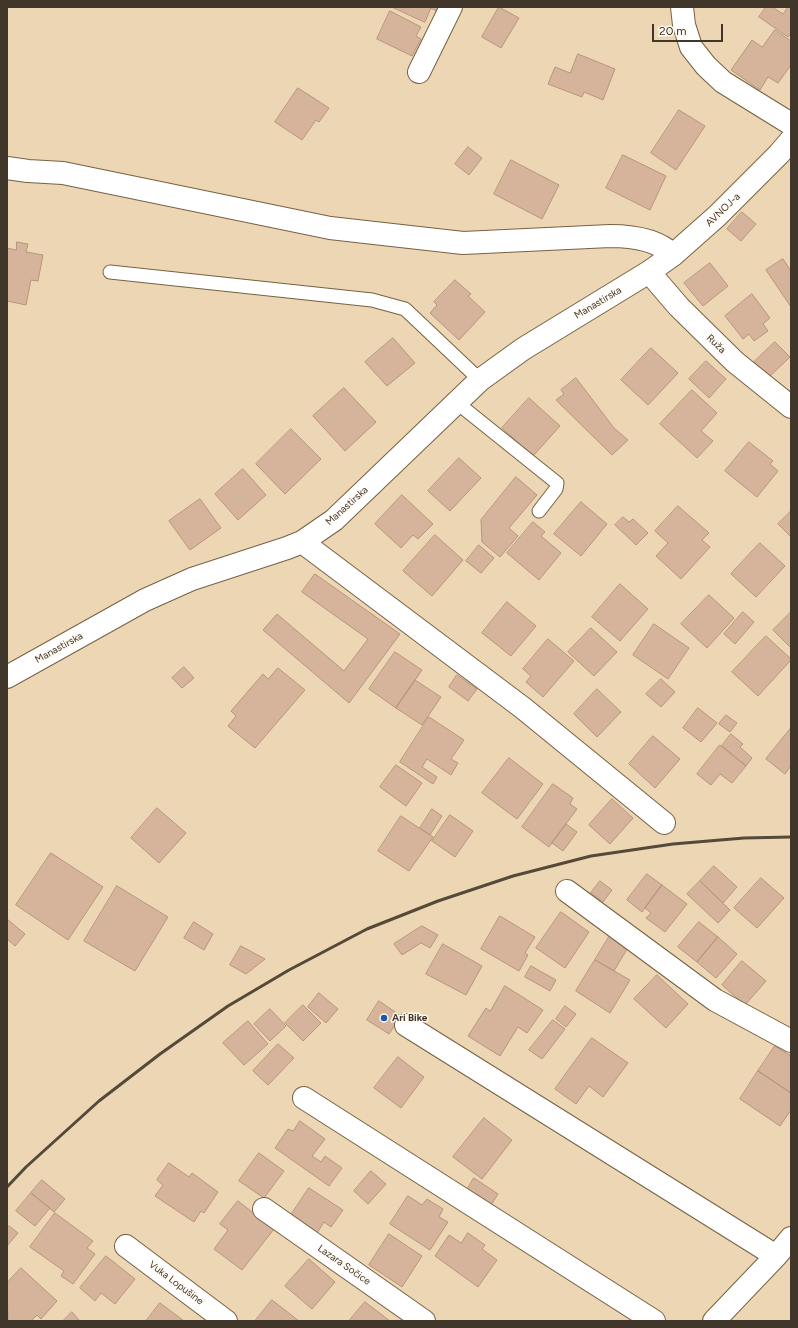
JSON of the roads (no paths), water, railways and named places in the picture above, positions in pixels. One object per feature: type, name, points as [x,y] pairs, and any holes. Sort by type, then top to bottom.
[{"type":"street","points":[[419,72],[451,7]]},
{"type":"street","points":[[682,7],[684,25],[691,47],[706,66],[723,82],[791,124]]},
{"type":"street","name":"AVNOJ-a","points":[[649,272],[674,255],[787,153]]},
{"type":"street","points":[[7,168],[63,173],[330,228],[463,243],[627,236],[655,244],[674,255]]},
{"type":"street","name":"Manastirska","points":[[7,677],[145,600],[192,579],[302,542],[334,520],[480,380],[523,349],[649,272]]},
{"type":"street","name":"Ruža","points":[[649,272],[680,307],[735,362],[791,407]]},
{"type":"street","points":[[302,542],[523,708],[664,823]]},
{"type":"street","points":[[568,891],[714,1000],[791,1041]]},
{"type":"street","points":[[406,1025],[776,1256]]},
{"type":"street","points":[[304,1098],[654,1321]]},
{"type":"street","name":"Lazara Sočice","points":[[264,1209],[424,1321]]},
{"type":"street","points":[[714,1321],[776,1256],[791,1238]]},
{"type":"street","name":"Vuka Lopušine","points":[[126,1246],[226,1321]]},
{"type":"lane","points":[[110,272],[372,300],[405,309],[480,380]]},
{"type":"lane","points":[[456,402],[557,483],[556,489],[539,511]]},
{"type":"railway","points":[[7,1187],[26,1167],[99,1101],[160,1054],[228,1006],[289,970],[367,929],[438,901],[513,876],[591,856],[673,844],[744,838],[791,837]]},
{"type":"place","name":"Ari Bike","points":[[384,1018]]}]
